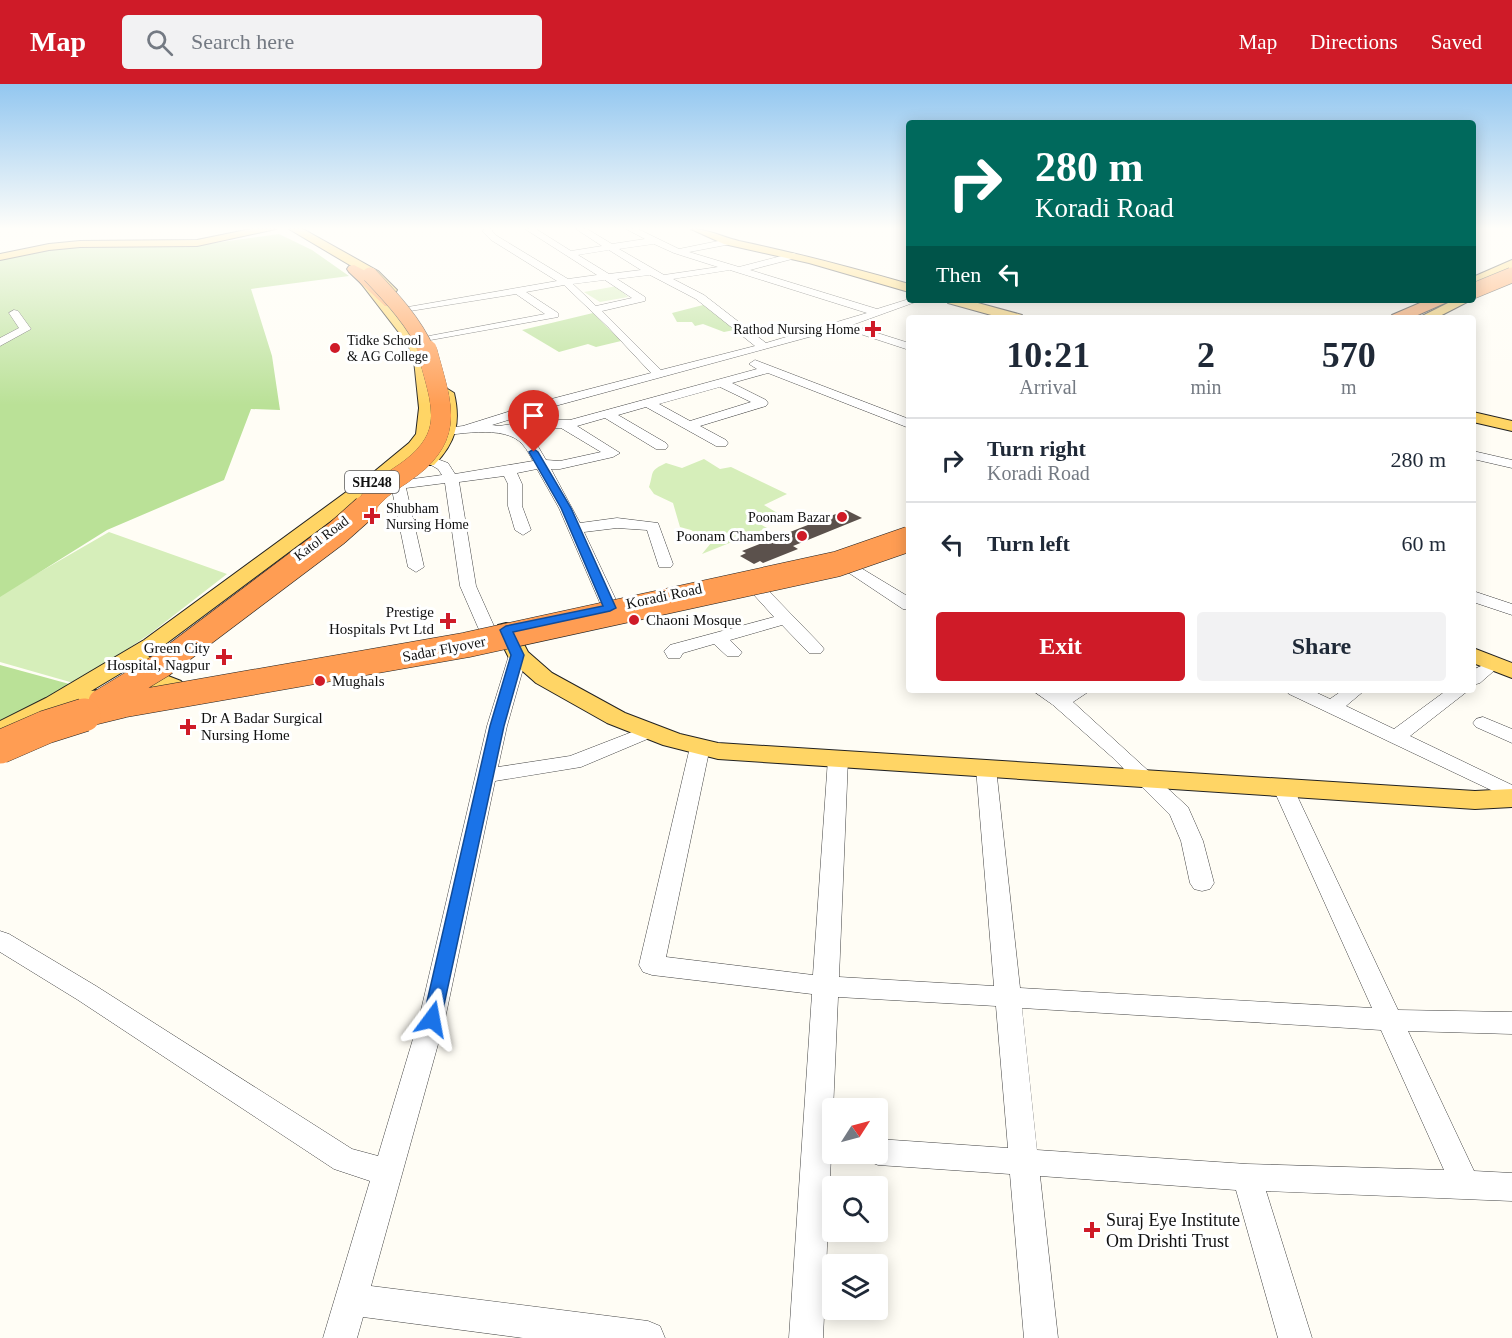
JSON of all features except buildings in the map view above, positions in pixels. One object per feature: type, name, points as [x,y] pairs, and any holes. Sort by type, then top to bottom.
[{"type":"highway","name":"Sadar Flyover","points":[[0,742],[36,718],[111,682],[166,644],[400,472],[428,445],[435,422],[423,352],[418,341],[377,288]]},
{"type":"highway","points":[[0,759],[162,665],[338,532],[364,509],[371,496],[418,464],[433,446],[441,431],[442,420],[440,402],[427,350],[390,296],[380,288]]},
{"type":"highway","points":[[1405,315],[1433,303]]},
{"type":"highway","points":[[1419,315],[1445,303]]},
{"type":"highway","name":"Sadar Flyover","points":[[36,718],[377,659],[562,622],[828,563],[906,540]]},
{"type":"highway","name":"Sadar Flyover","points":[[0,747],[39,727],[70,717],[123,705],[382,661],[520,634],[837,564],[906,540]]},
{"type":"main road","points":[[374,288],[414,342],[421,360],[426,400],[424,434]]},
{"type":"main road","points":[[389,288],[411,314],[434,348],[449,406],[449,433]]},
{"type":"main road","points":[[964,303],[1006,315]]},
{"type":"main road","points":[[974,303],[1016,315]]},
{"type":"main road","points":[[1395,315],[1422,303]]},
{"type":"main road","points":[[1432,315],[1458,303]]},
{"type":"main road","points":[[1476,420],[1512,427]]},
{"type":"main road","name":"Katol Road","points":[[100,689],[151,663],[351,515],[398,485],[442,447],[449,433]]},
{"type":"main road","name":"Katol Road","points":[[100,689],[152,645],[415,447],[424,434]]},
{"type":"main road","name":"Koradi Road","points":[[100,689],[165,694],[503,640],[833,557],[906,530]]},
{"type":"main road","name":"Koradi Road","points":[[613,612],[753,585],[846,564],[906,540]]},
{"type":"main road","points":[[503,640],[544,678],[616,718],[672,740],[718,751],[1475,800],[1512,798]]},
{"type":"main road","points":[[36,718],[165,694],[159,682],[152,676],[151,663]]},
{"type":"main road","points":[[0,752],[36,718],[100,689]]},
{"type":"street","points":[[411,314],[537,288]]},
{"type":"street","points":[[570,288],[595,309],[659,375]]},
{"type":"street","points":[[595,309],[641,299],[623,288]]},
{"type":"street","points":[[682,288],[700,297],[764,347]]},
{"type":"street","points":[[800,288],[878,312]]},
{"type":"street","points":[[429,339],[554,315],[518,291]]},
{"type":"street","points":[[424,434],[449,433],[842,325],[906,303]]},
{"type":"street","points":[[411,314],[464,308]]},
{"type":"street","points":[[0,343],[25,329],[14,313]]},
{"type":"street","points":[[842,325],[906,346]]},
{"type":"street","points":[[733,355],[906,423]]},
{"type":"street","points":[[494,430],[538,424],[565,424],[767,370]]},
{"type":"street","points":[[689,425],[762,403],[722,383]]},
{"type":"street","points":[[618,385],[721,443]]},
{"type":"street","points":[[607,414],[661,446]]},
{"type":"street","points":[[417,567],[398,485],[509,471],[539,464],[560,465],[613,453],[565,424]]},
{"type":"street","points":[[474,426],[516,433],[528,441],[575,528],[613,612]]},
{"type":"street","points":[[1476,456],[1512,464]]},
{"type":"street","points":[[340,1338],[432,1019],[497,726],[503,640],[468,586],[451,478],[443,466],[429,460]]},
{"type":"street","points":[[509,471],[515,484],[515,506],[523,530]]},
{"type":"street","points":[[575,528],[617,523],[653,526],[665,564]]},
{"type":"street","points":[[846,564],[906,602]]},
{"type":"street","points":[[753,585],[815,649]]},
{"type":"street","points":[[1476,597],[1512,610]]},
{"type":"street","points":[[674,654],[675,649],[786,619]]},
{"type":"street","points":[[717,638],[733,652]]},
{"type":"street","points":[[1047,693],[1060,701],[1180,812],[1192,841],[1202,883]]},
{"type":"street","points":[[1060,701],[1075,693]]},
{"type":"street","points":[[1302,693],[1512,793]]},
{"type":"street","points":[[1332,707],[1352,693]]},
{"type":"street","points":[[1395,738],[1455,693]]},
{"type":"street","points":[[1483,723],[1512,736]]},
{"type":"street","points":[[486,776],[574,762],[650,731]]},
{"type":"street","points":[[700,747],[652,965],[825,986],[1390,1020],[1512,1023]]},
{"type":"street","points":[[824,1098],[825,986],[838,759]]},
{"type":"street","points":[[986,768],[1041,1338]]},
{"type":"street","points":[[1284,788],[1465,1184]]},
{"type":"street","points":[[0,940],[87,993],[344,1160],[389,1173]]},
{"type":"street","points":[[888,1153],[1246,1177],[1465,1184],[1510,1191]]},
{"type":"street","points":[[806,1338],[822,1164]]},
{"type":"street","points":[[1246,1177],[1295,1338]]},
{"type":"street","points":[[350,1299],[648,1338]]},
{"type":"green space","points":[[0,288],[262,288],[251,289],[272,356],[280,410],[251,409],[224,480],[107,530],[0,597]]},
{"type":"green space","points":[[619,288],[628,297],[600,302],[584,292]]},
{"type":"green space","points":[[707,304],[739,329],[724,332],[703,324],[695,326],[692,322],[677,322],[672,313]]},
{"type":"green space","points":[[593,313],[621,341],[596,347],[588,344],[559,352],[522,330]]},
{"type":"green space","points":[[704,459],[720,469],[731,467],[787,494],[764,505],[779,514],[758,523],[767,528],[702,554],[711,543],[691,530],[680,527],[673,503],[654,494],[649,487],[653,472],[666,463],[682,468]]},
{"type":"green space","points":[[109,532],[227,574],[151,633],[77,684],[0,662],[0,595]]},
{"type":"green space","points":[[0,665],[73,685],[0,724]]},
{"type":"place","name":"Rathod Nursing Home","points":[[873,329]]},
{"type":"place","name":"Tidke School & AG College","points":[[335,348]]},
{"type":"place","name":"Shubham Nursing Home","points":[[372,516]]},
{"type":"place","name":"Poonam Bazar","points":[[842,517]]},
{"type":"place","name":"Poonam Chambers","points":[[802,536]]},
{"type":"place","name":"Chaoni Mosque","points":[[634,620]]},
{"type":"place","name":"Prestige Hospitals Pvt Ltd","points":[[448,621]]},
{"type":"place","name":"Green City Hospital, Nagpur","points":[[224,657]]},
{"type":"place","name":"Mughals","points":[[320,681]]},
{"type":"place","name":"Dr A Badar Surgical Nursing Home","points":[[188,727]]},
{"type":"place","name":"Suraj Eye Institute Om Drishti Trust","points":[[1092,1230]]},
{"type":"route","points":[[432,1019],[497,726],[518,655],[506,630],[610,608],[566,508],[534,452]]}]
